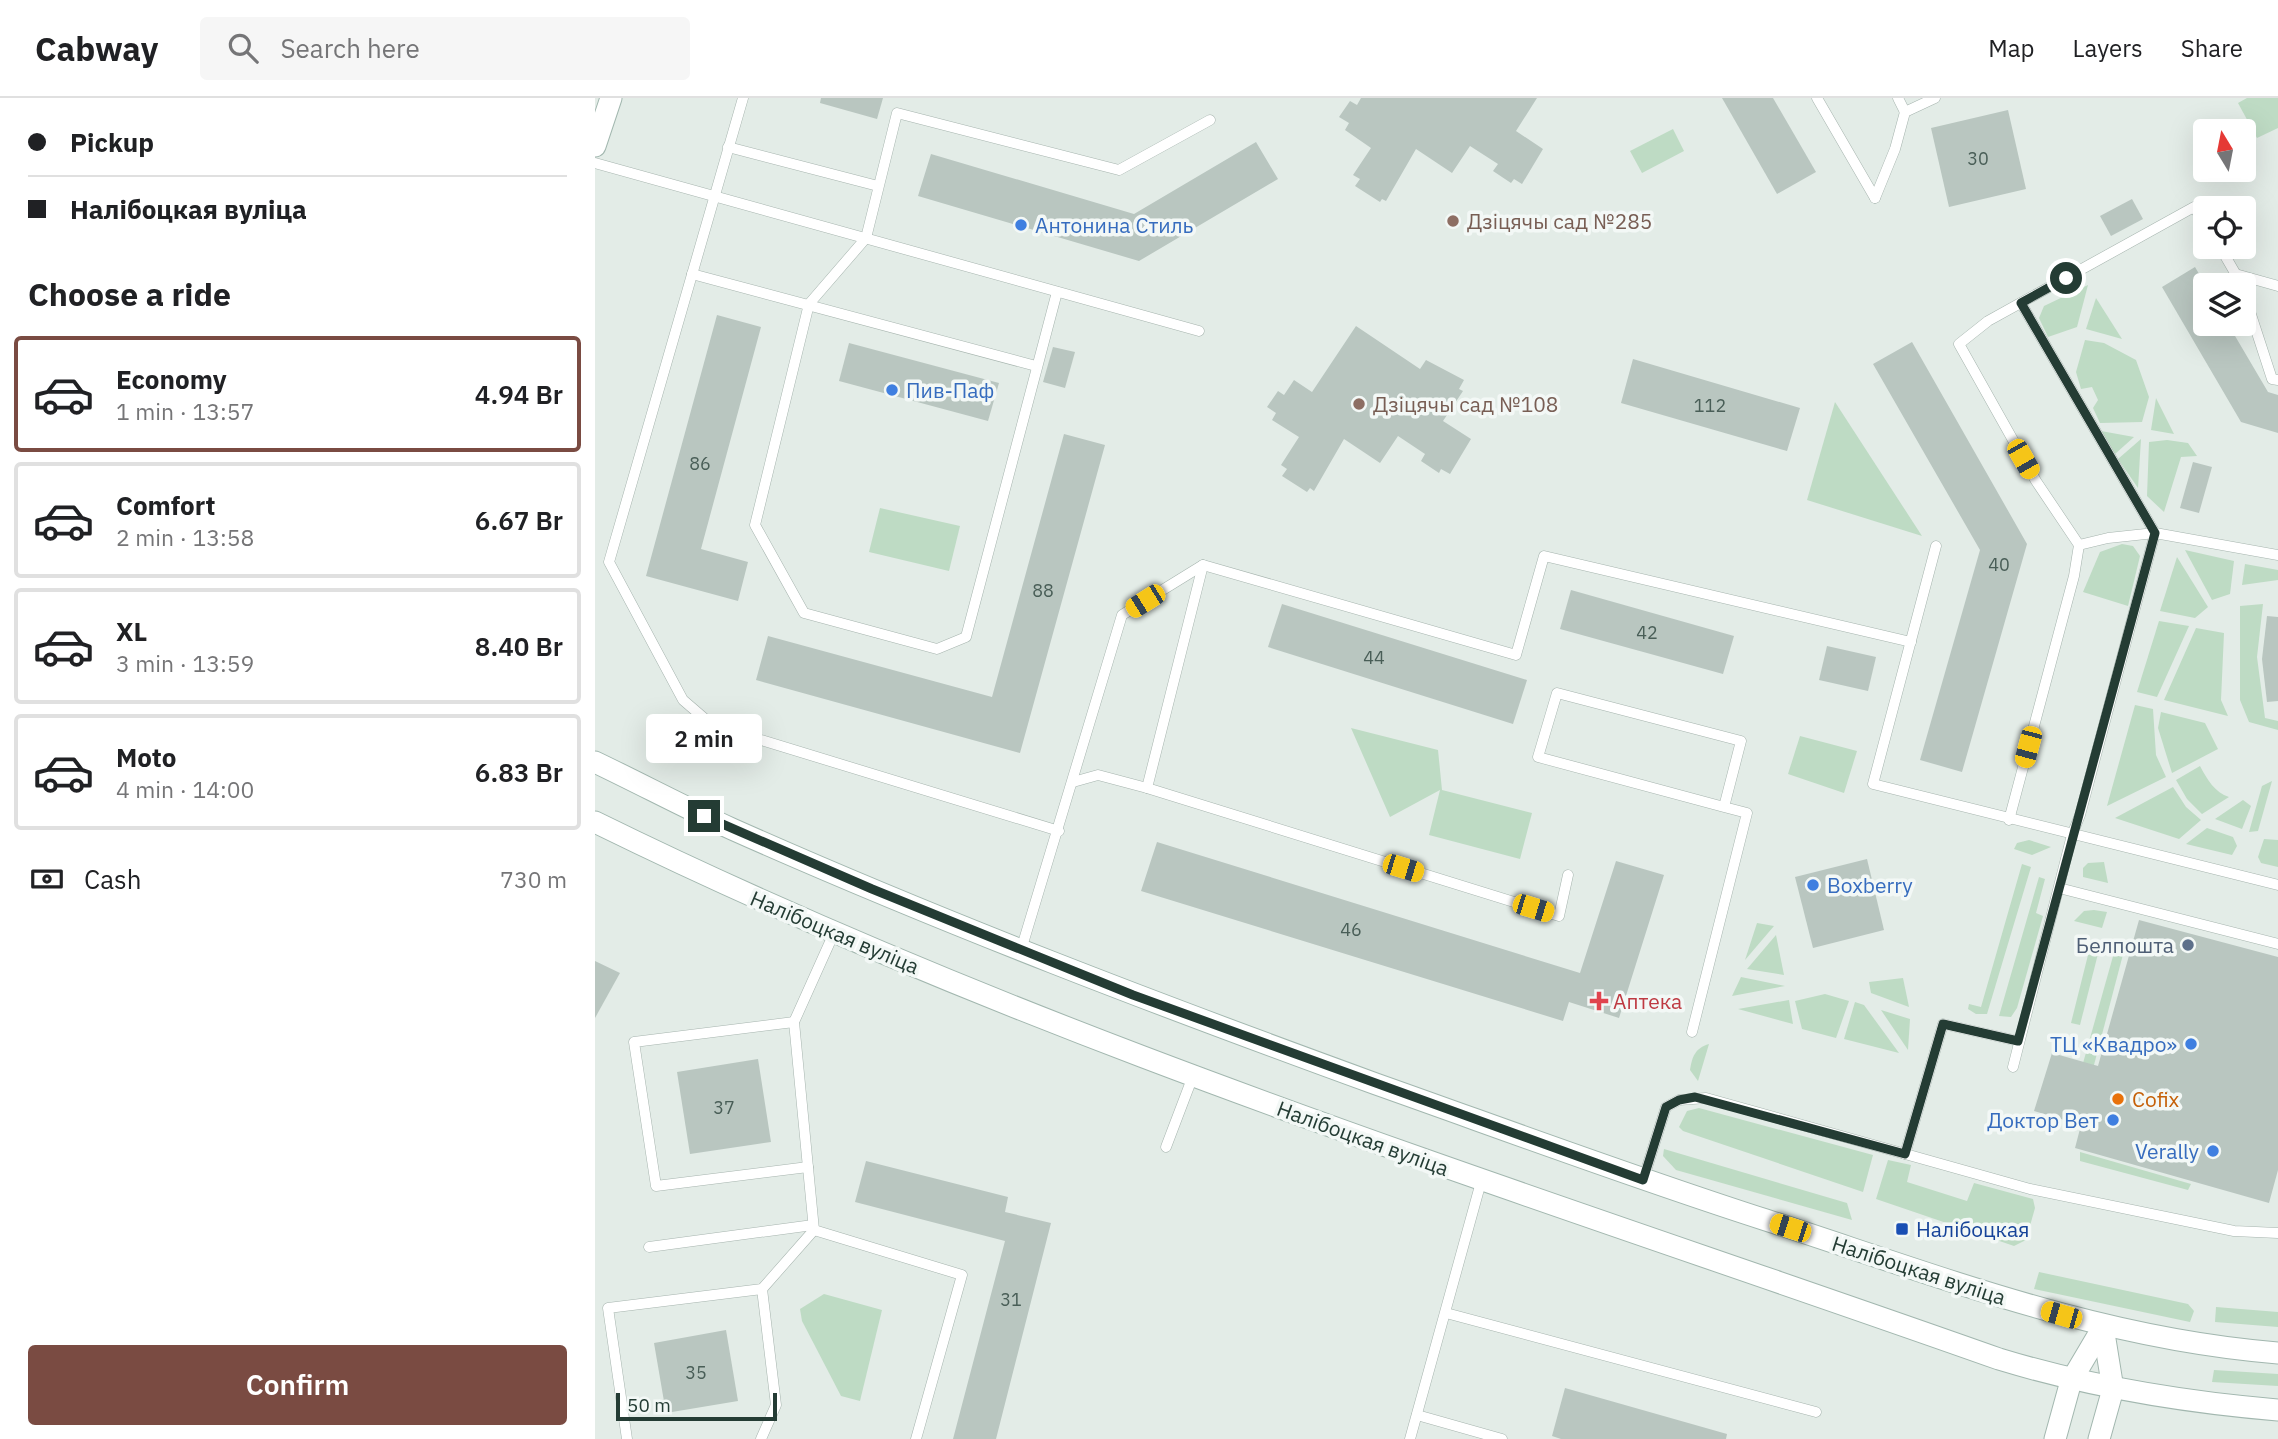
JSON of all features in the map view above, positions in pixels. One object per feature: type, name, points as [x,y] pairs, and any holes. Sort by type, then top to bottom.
[{"type":"main road","points":[[595,146],[611,98]]},
{"type":"main road","name":"Налібоцкая вуліца","points":[[595,762],[727,827],[1021,950],[1192,1017],[1643,1180],[2018,1303],[2103,1327],[2199,1346],[2278,1353]]},
{"type":"main road","name":"Налібоцкая вуліца","points":[[595,822],[700,874],[834,933],[1193,1075],[1481,1182],[1999,1359],[2071,1381],[2190,1403],[2278,1410]]},
{"type":"main road","points":[[2056,1439],[2071,1381],[2103,1327]]},
{"type":"main road","points":[[2099,1439],[2113,1388],[2103,1327]]},
{"type":"lane","points":[[743,98],[609,562],[683,700],[712,725],[1059,831]]},
{"type":"lane","points":[[1817,98],[1875,198],[1895,149],[1905,112],[1898,98]]},
{"type":"lane","points":[[1905,112],[1935,98]]},
{"type":"lane","points":[[1057,292],[966,637],[937,649],[804,614],[755,525],[809,304],[866,238],[897,113],[1119,170],[1210,120]]},
{"type":"lane","points":[[728,147],[878,186]]},
{"type":"lane","points":[[595,163],[1199,331]]},
{"type":"lane","points":[[2009,820],[2074,576],[2079,545],[2036,481],[1959,344],[1988,321],[2193,208]]},
{"type":"lane","points":[[692,274],[1036,366]]},
{"type":"lane","points":[[2256,285],[2278,286]]},
{"type":"lane","points":[[2013,1067],[2072,835],[2080,815],[2155,533],[2021,303]]},
{"type":"lane","points":[[2256,330],[2272,379],[2278,380]]},
{"type":"lane","points":[[2079,545],[2108,538],[2155,533],[2278,555]]},
{"type":"lane","points":[[1935,546],[1873,784],[2278,885]]},
{"type":"lane","points":[[1021,950],[1122,615],[1203,565],[1516,655],[1545,556],[1911,642]]},
{"type":"lane","points":[[1147,788],[1203,565]]},
{"type":"lane","points":[[1692,1032],[1747,813],[1724,807],[1538,757],[1557,693],[1741,741],[1724,807]]},
{"type":"lane","points":[[1073,782],[1098,775],[1147,788],[1559,916],[1568,875]]},
{"type":"lane","points":[[2059,888],[2278,944]]},
{"type":"lane","points":[[627,1439],[608,1308],[762,1289],[813,1227],[794,1021],[834,933]]},
{"type":"lane","points":[[794,1021],[634,1042],[656,1186],[808,1167]]},
{"type":"lane","points":[[1905,1154],[1943,1024],[2018,1041]]},
{"type":"lane","points":[[1165,1147],[1193,1075]]},
{"type":"lane","points":[[1643,1180],[1666,1107],[1679,1100],[1695,1097],[2084,1200],[2234,1231],[2278,1233]]},
{"type":"lane","points":[[1410,1439],[1481,1182]]},
{"type":"lane","points":[[649,1247],[813,1227],[963,1275],[916,1439]]},
{"type":"lane","points":[[761,1439],[776,1405],[762,1289]]},
{"type":"lane","points":[[1446,1314],[1816,1412]]},
{"type":"lane","points":[[1417,1415],[1502,1439]]},
{"type":"green space","points":[[2247,98],[2278,98],[2278,128],[2257,138],[2256,119],[2247,119],[2238,103]]},
{"type":"green space","points":[[1673,129],[1684,151],[1642,173],[1630,151]]},
{"type":"green space","points":[[2088,285],[2077,327],[2048,337],[2039,318],[2044,306]]},
{"type":"green space","points":[[2096,298],[2122,339],[2086,329]]},
{"type":"green space","points":[[2085,340],[2104,343],[2136,360],[2149,397],[2142,422],[2100,423],[2093,408],[2098,400],[2092,387],[2081,389],[2076,372]]},
{"type":"green space","points":[[2156,398],[2174,434],[2151,430]]},
{"type":"green space","points":[[1835,402],[1922,536],[1807,500]]},
{"type":"green space","points":[[2101,431],[2134,437],[2115,454]]},
{"type":"green space","points":[[2141,439],[2138,488],[2118,459]]},
{"type":"green space","points":[[2167,440],[2188,443],[2197,456],[2181,457],[2164,512],[2147,496],[2149,442]]},
{"type":"green space","points":[[880,508],[960,526],[949,571],[869,552]]},
{"type":"green space","points":[[2122,544],[2133,546],[2140,556],[2128,606],[2083,592],[2100,552]]},
{"type":"green space","points":[[2185,550],[2234,561],[2230,594],[2212,600]]},
{"type":"green space","points":[[2177,557],[2208,607],[2195,618],[2160,611]]},
{"type":"green space","points":[[2245,564],[2278,570],[2278,580],[2242,585]]},
{"type":"green space","points":[[2263,604],[2257,657],[2265,718],[2278,721],[2278,730],[2249,722],[2240,700],[2240,606]]},
{"type":"green space","points":[[2159,621],[2189,626],[2157,697],[2137,692]]},
{"type":"green space","points":[[2196,628],[2224,633],[2221,700],[2228,716],[2164,700]]},
{"type":"green space","points":[[2135,705],[2153,709],[2156,755],[2166,777],[2107,806]]},
{"type":"green space","points":[[2161,712],[2205,723],[2218,749],[2172,773],[2158,728]]},
{"type":"green space","points":[[1351,728],[1438,750],[1442,790],[1532,813],[1520,859],[1429,835],[1440,790],[1390,817]]},
{"type":"green space","points":[[1800,736],[1857,751],[1844,793],[1788,774]]},
{"type":"green space","points":[[2200,766],[2216,789],[2229,797],[2202,814],[2187,799],[2176,780]]},
{"type":"green space","points":[[2272,781],[2258,831],[2249,832],[2262,786]]},
{"type":"green space","points":[[2173,787],[2186,807],[2201,820],[2179,839],[2115,818]]},
{"type":"green space","points":[[2243,800],[2251,806],[2242,829],[2215,819]]},
{"type":"green space","points":[[2207,828],[2233,837],[2237,846],[2232,855],[2186,844]]},
{"type":"green space","points":[[2264,839],[2278,840],[2278,867],[2261,863],[2258,857]]},
{"type":"green space","points":[[2029,840],[2051,847],[2032,855],[2014,849],[2017,843]]},
{"type":"green space","points":[[2104,862],[2108,883],[2083,877],[2083,868],[2088,863]]},
{"type":"green space","points":[[2022,864],[2031,867],[1987,1014],[1976,1014],[1968,1009],[1969,1004],[1981,1007]]},
{"type":"green space","points":[[2039,877],[2045,879],[2036,913],[2043,916],[2017,1008],[2011,1017],[1999,1016]]},
{"type":"green space","points":[[2084,911],[2107,912],[2102,928],[2074,921]]},
{"type":"green space","points":[[1757,923],[1774,926],[1745,960]]},
{"type":"green space","points":[[1776,935],[1784,975],[1747,969]]},
{"type":"green space","points":[[2092,939],[2101,942],[2080,1025],[2071,1023]]},
{"type":"green space","points":[[2117,942],[2126,943],[2089,1084],[2078,1081]]},
{"type":"green space","points":[[1741,977],[1785,986],[1732,996]]},
{"type":"green space","points":[[1903,978],[1909,1007],[1871,993],[1869,982]]},
{"type":"green space","points":[[1825,994],[1849,1001],[1836,1038],[1802,1029],[1795,1001]]},
{"type":"green space","points":[[1789,1000],[1793,1024],[1738,1009]]},
{"type":"green space","points":[[1855,1002],[1864,1005],[1899,1053],[1844,1039]]},
{"type":"green space","points":[[1881,1010],[1910,1019],[1908,1050]]},
{"type":"green space","points":[[1709,1044],[1698,1081],[1690,1070],[1692,1061],[1697,1051]]},
{"type":"green space","points":[[1699,1108],[1873,1155],[1863,1192],[1683,1131],[1679,1127],[1687,1111]]},
{"type":"green space","points":[[1664,1149],[1847,1203],[1852,1220],[1676,1170],[1663,1156]]},
{"type":"green space","points":[[2080,1152],[2191,1184],[2188,1190],[2080,1161]]},
{"type":"green space","points":[[1888,1160],[1911,1165],[1907,1182],[1967,1201],[1974,1183],[2033,1199],[2035,1208],[2026,1240],[2014,1246],[1876,1199]]},
{"type":"green space","points":[[2039,1272],[2188,1304],[2194,1311],[2190,1322],[2034,1289]]},
{"type":"green space","points":[[824,1294],[882,1310],[860,1401],[841,1396],[802,1321],[800,1309]]},
{"type":"green space","points":[[2216,1307],[2278,1312],[2278,1327],[2215,1322]]},
{"type":"green space","points":[[2214,1370],[2278,1374],[2278,1386],[2212,1382]]},
{"type":"building","points":[[821,98],[883,98],[877,119],[820,103]]},
{"type":"building","name":"Дзіцячы сад №285","points":[[1361,98],[1537,98],[1516,131],[1543,149],[1522,184],[1514,179],[1511,183],[1493,171],[1498,164],[1470,146],[1452,173],[1416,149],[1386,201],[1382,199],[1380,202],[1355,186],[1360,179],[1353,175],[1371,148],[1345,130],[1349,123],[1339,117],[1350,101],[1357,105]]},
{"type":"building","points":[[1722,98],[1773,98],[1816,172],[1777,194]]},
{"type":"building","points":[[2008,110],[2026,189],[1949,207],[1931,128]]},
{"type":"building","points":[[1256,142],[1278,179],[1139,261],[918,196],[931,154],[1134,214]]},
{"type":"building","points":[[2132,199],[2143,219],[2111,236],[2100,216]]},
{"type":"building","points":[[2195,267],[2199,273],[2193,273],[2193,336],[2235,336],[2268,392],[2278,395],[2278,433],[2241,422],[2162,287]]},
{"type":"building","points":[[717,315],[761,327],[701,549],[748,562],[738,601],[646,576]]},
{"type":"building","name":"Дзіцячы сад №108","points":[[1356,326],[1420,369],[1426,360],[1464,380],[1459,389],[1463,391],[1443,421],[1471,439],[1450,474],[1441,469],[1439,473],[1421,461],[1425,454],[1398,436],[1380,463],[1344,439],[1314,491],[1310,488],[1307,492],[1282,476],[1287,469],[1281,465],[1299,437],[1272,420],[1276,413],[1267,407],[1278,391],[1284,395],[1294,380],[1312,392]]},
{"type":"building","points":[[1912,342],[2027,544],[1962,772],[1920,760],[1980,550],[1873,364]]},
{"type":"building","points":[[849,343],[999,383],[988,421],[839,381]]},
{"type":"building","points":[[1053,347],[1075,352],[1065,388],[1043,382]]},
{"type":"building","points":[[1633,359],[1800,408],[1787,451],[1621,403]]},
{"type":"building","points":[[1064,434],[1105,445],[1020,753],[756,680],[768,636],[992,697]]},
{"type":"building","points":[[2193,462],[2212,467],[2199,513],[2180,508]]},
{"type":"building","points":[[1571,590],[1734,636],[1723,674],[1560,629]]},
{"type":"building","points":[[1282,604],[1527,680],[1513,724],[1268,647]]},
{"type":"building","points":[[2267,616],[2278,617],[2278,701],[2267,702],[2262,659]]},
{"type":"building","points":[[1827,646],[1876,657],[1868,691],[1819,680]]},
{"type":"building","points":[[1157,842],[1580,973],[1616,861],[1664,875],[1619,1018],[1569,1002],[1563,1021],[1141,891]]},
{"type":"building","points":[[1867,859],[1884,930],[1813,948],[1795,877]]},
{"type":"building","name":"ТЦ «Квадро»","points":[[2139,920],[2278,957],[2278,1170],[2269,1203],[2075,1148],[2081,1125],[2034,1111],[2052,1053],[2098,1066]]},
{"type":"building","points":[[595,961],[620,973],[595,1018]]},
{"type":"building","points":[[758,1059],[771,1142],[690,1154],[677,1072]]},
{"type":"building","points":[[866,1161],[1008,1197],[1005,1212],[1051,1223],[996,1439],[953,1439],[1005,1241],[855,1202]]},
{"type":"building","points":[[726,1330],[738,1401],[666,1413],[654,1343]]},
{"type":"building","points":[[1565,1388],[1727,1434],[1726,1439],[1561,1439],[1552,1436]]},
{"type":"place","name":"Дзіцячы сад №285","points":[[1453,221]]},
{"type":"place","name":"Антонина Стиль","points":[[1021,225]]},
{"type":"place","name":"Пив-Паф","points":[[892,390]]},
{"type":"place","name":"Дзіцячы сад №108","points":[[1359,404]]},
{"type":"place","name":"Boxberry","points":[[1813,885]]},
{"type":"place","name":"Белпошта","points":[[2188,945]]},
{"type":"place","name":"Аптека","points":[[1599,1001]]},
{"type":"place","name":"ТЦ «Квадро»","points":[[2191,1044]]},
{"type":"place","name":"Cofix","points":[[2118,1099]]},
{"type":"place","name":"Доктор Вет","points":[[2113,1120]]},
{"type":"place","name":"Verally","points":[[2213,1151]]},
{"type":"place","name":"Налібоцкая","points":[[1902,1229]]},
{"type":"route","points":[[704,816],[872,889],[1133,995],[1643,1180],[1666,1107],[1679,1100],[1695,1097],[1905,1154],[1943,1024],[2018,1041],[2155,533],[2140,512],[2021,303],[2066,278]]}]
